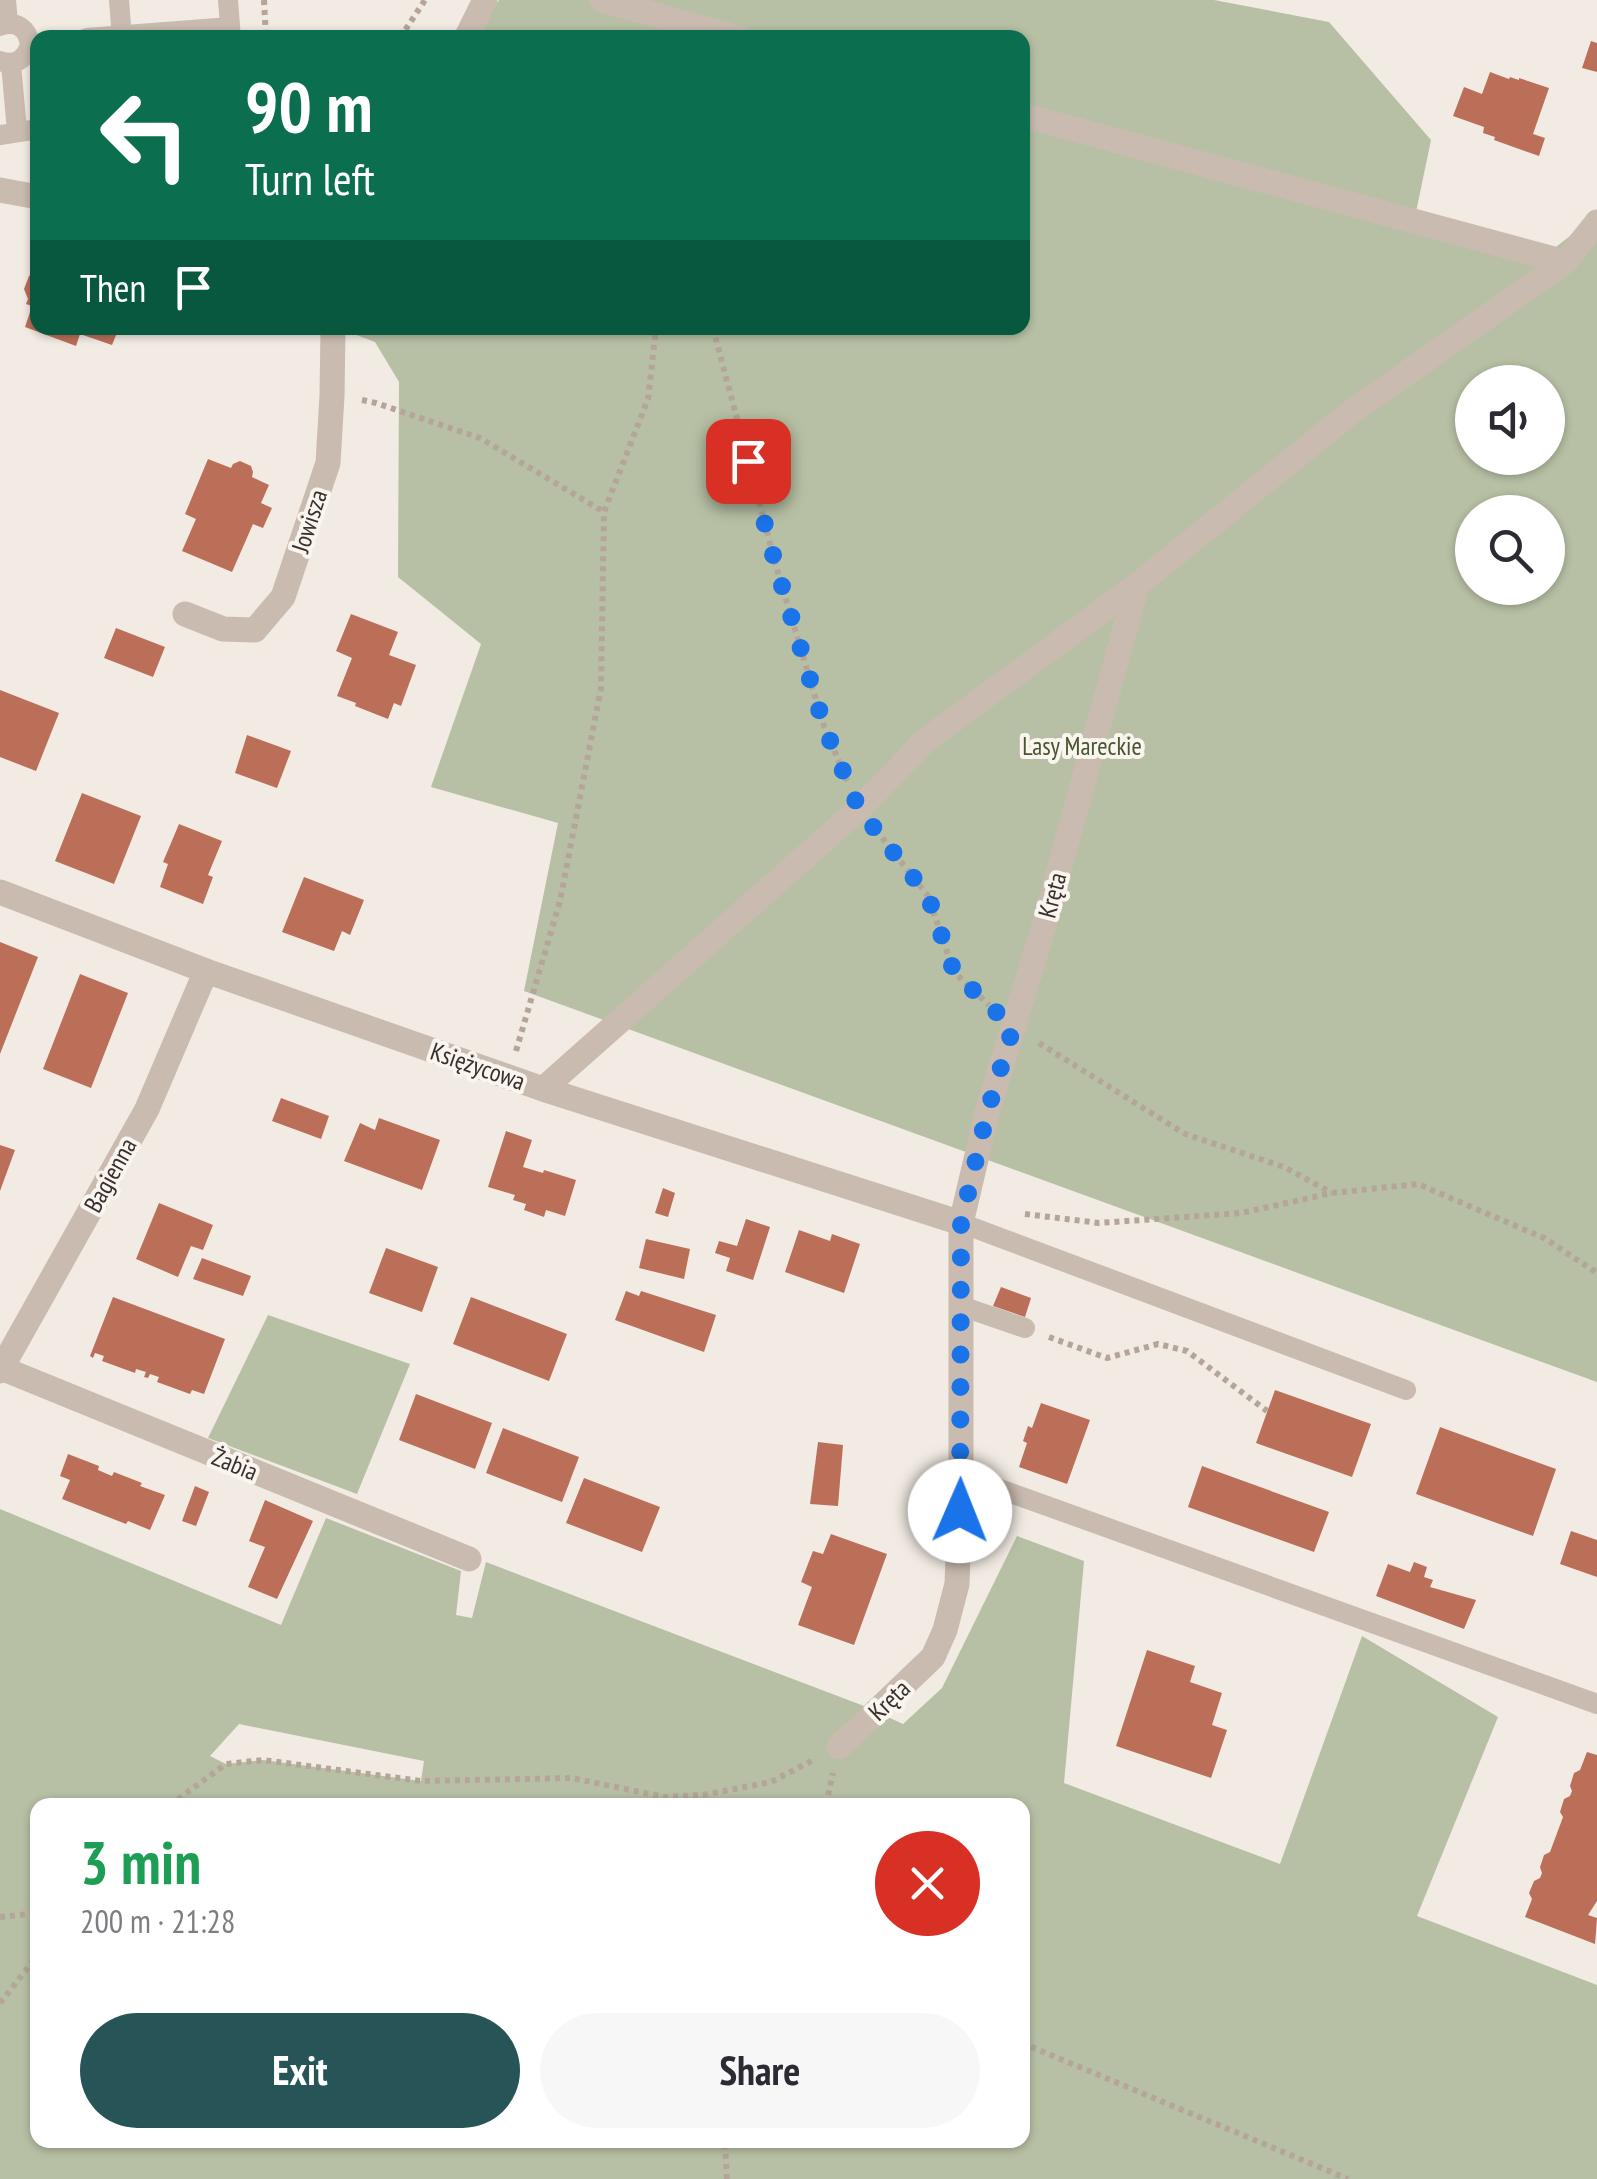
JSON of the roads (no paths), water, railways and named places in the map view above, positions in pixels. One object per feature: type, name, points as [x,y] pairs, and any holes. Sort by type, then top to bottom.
[{"type":"street","points":[[470,30],[485,0]]},
{"type":"street","points":[[602,0],[709,30]]},
{"type":"street","points":[[1030,117],[1565,262]]},
{"type":"street","points":[[0,190],[30,196]]},
{"type":"street","points":[[544,1088],[859,809],[926,740],[1136,586],[1350,413],[1565,262],[1597,222]]},
{"type":"street","name":"Jowisza","points":[[185,614],[223,628],[255,630],[283,597],[328,463],[333,335]]},
{"type":"street","name":"Kręta","points":[[839,1748],[933,1657],[957,1584],[961,1223],[987,1113],[1056,881],[1136,586]]},
{"type":"street","name":"Księżycowa","points":[[0,892],[206,972],[544,1088],[961,1223]]},
{"type":"street","name":"Bagienna","points":[[1,1370],[147,1109],[206,972]]},
{"type":"street","name":"Żabia","points":[[1,1370],[469,1559]]},
{"type":"lane","points":[[6,0],[4,25],[21,27],[30,37]]},
{"type":"lane","points":[[119,0],[122,30]]},
{"type":"lane","points":[[228,0],[230,30]]},
{"type":"lane","points":[[18,132],[6,62],[24,58],[30,48]]},
{"type":"lane","points":[[961,1223],[1406,1390]]},
{"type":"lane","points":[[961,1306],[1025,1328]]},
{"type":"lane","points":[[961,1475],[1597,1704]]},
{"type":"park label","name":"Lasy Mareckie","points":[[1082,746]]}]
